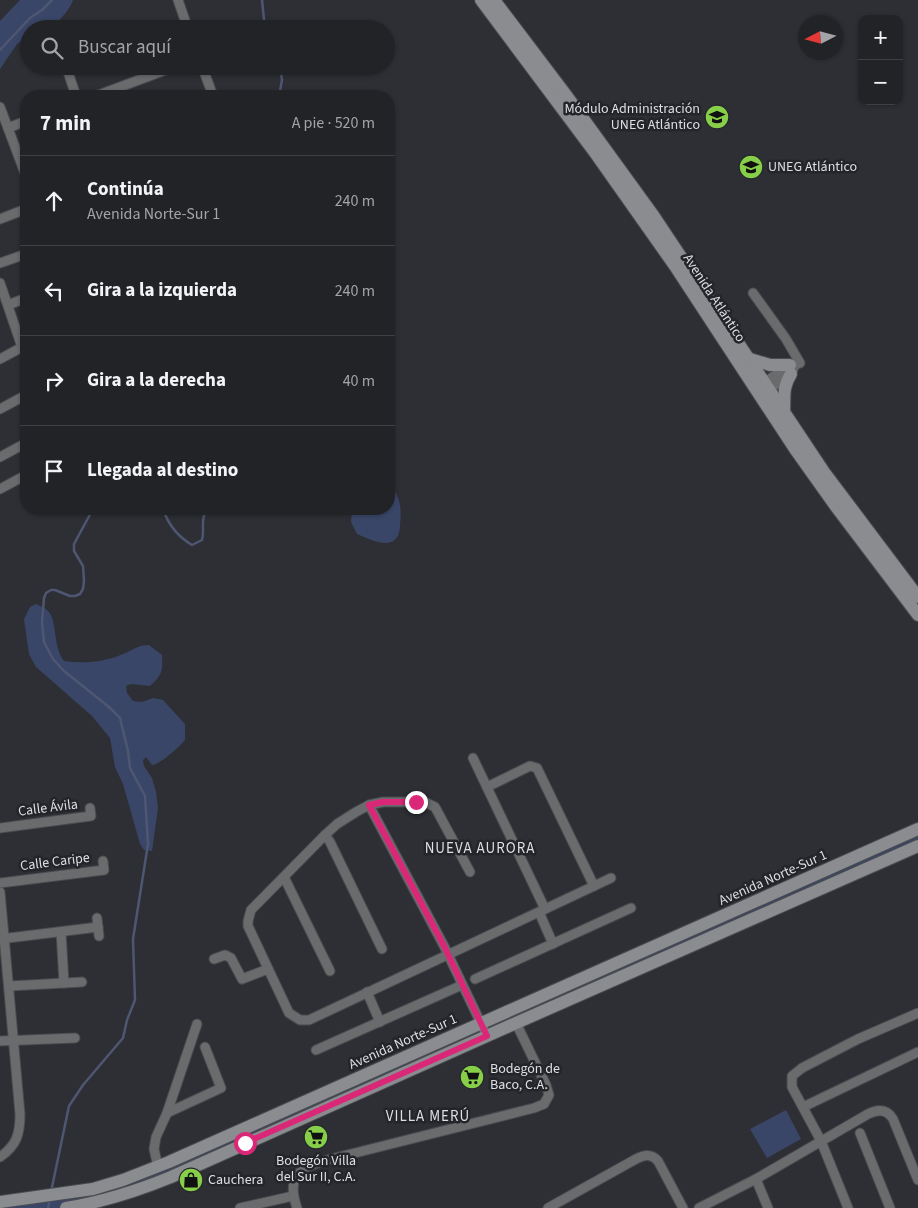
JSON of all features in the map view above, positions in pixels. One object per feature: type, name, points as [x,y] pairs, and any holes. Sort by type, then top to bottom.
[{"type":"main road","name":"Avenida Atlántico","points":[[481,0],[612,176],[762,389],[837,508],[918,615]]},
{"type":"main road","name":"Avenida Atlántico","points":[[494,0],[610,155],[679,254],[750,359],[762,389],[784,413],[824,472],[918,597]]},
{"type":"main road","points":[[750,359],[770,365],[792,368],[784,387],[784,413]]},
{"type":"main road","name":"Avenida Norte-Sur 1","points":[[66,1208],[113,1198],[158,1182],[918,829]]},
{"type":"main road","name":"Avenida Norte-Sur 1","points":[[0,1202],[65,1194],[108,1186],[158,1167],[484,1030],[516,1023],[918,846]]},
{"type":"street","points":[[178,0],[185,20]]},
{"type":"street","points":[[69,75],[74,90]]},
{"type":"street","points":[[112,90],[152,75]]},
{"type":"street","points":[[206,75],[212,90]]},
{"type":"street","points":[[0,107],[20,158]]},
{"type":"street","points":[[8,128],[20,123]]},
{"type":"street","points":[[0,219],[20,212]]},
{"type":"street","points":[[0,263],[20,256]]},
{"type":"street","points":[[0,283],[20,336]]},
{"type":"street","points":[[753,293],[786,339],[800,363],[762,389]]},
{"type":"street","points":[[8,305],[20,300]]},
{"type":"street","points":[[0,359],[20,348]]},
{"type":"street","points":[[0,409],[20,398]]},
{"type":"street","points":[[0,457],[20,446]]},
{"type":"street","points":[[0,489],[20,478]]},
{"type":"street","points":[[473,758],[542,911],[554,944]]},
{"type":"street","points":[[487,787],[530,766],[537,768],[594,886]]},
{"type":"street","points":[[470,872],[435,807],[431,804],[416,802],[376,803],[346,818],[325,835],[251,910],[248,926],[290,1014],[300,1020],[309,1020],[611,878]]},
{"type":"street","points":[[369,805],[448,955],[484,1030]]},
{"type":"street","name":"Calle Ávila","points":[[0,828],[91,816],[90,808]]},
{"type":"street","points":[[325,835],[382,949]]},
{"type":"street","name":"Calle Caripe","points":[[0,882],[104,870],[103,861]]},
{"type":"street","points":[[284,876],[330,972]]},
{"type":"street","points":[[0,892],[2,938],[10,986],[20,1125],[15,1143],[11,1149],[0,1157]]},
{"type":"street","points":[[474,979],[631,908]]},
{"type":"street","points":[[2,938],[98,927]]},
{"type":"street","points":[[61,932],[64,983]]},
{"type":"street","points":[[214,958],[225,955],[231,958],[242,979],[268,969]]},
{"type":"street","points":[[10,986],[82,982]]},
{"type":"street","points":[[316,1050],[462,985]]},
{"type":"street","points":[[367,992],[380,1022]]},
{"type":"street","points":[[848,1208],[821,1141],[792,1086],[792,1076],[795,1072],[858,1039],[918,1013]]},
{"type":"street","points":[[298,1208],[293,1196],[296,1177],[302,1169],[309,1166],[341,1156],[544,1104],[549,1095],[546,1085],[516,1023]]},
{"type":"street","points":[[158,1167],[154,1144],[167,1113],[197,1024]]},
{"type":"street","points":[[0,1042],[75,1038]]},
{"type":"street","points":[[167,1113],[221,1088],[205,1047]]},
{"type":"street","points":[[803,1107],[918,1052]]},
{"type":"street","points":[[699,1208],[756,1179],[873,1111],[880,1110],[887,1112],[893,1119],[918,1180]]},
{"type":"street","points":[[860,1133],[890,1208]]},
{"type":"street","points":[[548,1208],[636,1159],[647,1155],[655,1157],[658,1161],[683,1208]]},
{"type":"street","points":[[756,1179],[768,1208]]},
{"type":"street","points":[[241,1208],[293,1196]]},
{"type":"shaded area","points":[[20,0],[73,0],[66,13],[59,20],[20,20],[20,42],[0,69],[0,21]]},
{"type":"shaded area","points":[[395,492],[399,501],[401,518],[399,533],[396,539],[385,543],[371,540],[357,534],[351,522],[352,515],[395,515]]},
{"type":"shaded area","points":[[36,604],[46,609],[53,620],[58,648],[64,661],[102,661],[145,645],[149,645],[162,655],[161,672],[150,686],[131,684],[126,686],[127,693],[133,701],[142,702],[153,698],[163,700],[185,724],[185,740],[170,755],[152,765],[146,757],[143,760],[144,766],[152,778],[158,808],[152,851],[144,850],[140,844],[123,784],[115,767],[110,738],[92,716],[36,667],[29,654],[24,619],[30,607]]},
{"type":"shaded area","points":[[918,829],[918,846],[96,1208],[0,1208],[93,1189]]},
{"type":"shaded area","points":[[786,1110],[801,1139],[767,1158],[750,1129]]},
{"type":"waterway","points":[[28,20],[52,0]]},
{"type":"waterway","points":[[262,0],[264,20]]},
{"type":"waterway","points":[[0,50],[20,29]]},
{"type":"waterway","points":[[280,90],[281,75]]},
{"type":"waterway","points":[[51,1192],[69,1106],[83,1085],[123,1038],[127,1020],[135,1000],[133,939],[148,844],[145,796],[130,768],[120,718],[64,671],[53,659],[44,642],[42,622],[46,593],[55,590],[75,596],[80,594],[83,589],[83,566],[74,551],[74,544],[90,515]]},
{"type":"waterway","points":[[166,515],[174,529],[192,545],[202,540],[204,515]]},
{"type":"waterway","points":[[48,1208],[50,1200]]},
{"type":"place","name":"Módulo Administración UNEG Atlántico","points":[[717,117]]},
{"type":"place","name":"UNEG Atlántico","points":[[751,167]]},
{"type":"place","name":"Bodegón de Baco, C.A.","points":[[472,1077]]},
{"type":"place","name":"Bodegón Villa del Sur II, C.A.","points":[[316,1137]]},
{"type":"place","name":"Cauchera","points":[[191,1180]]},
{"type":"district","name":"NUEVA AURORA","points":[[480,848]]},
{"type":"district","name":"VILLA MERÚ","points":[[428,1116]]},
{"type":"route","points":[[245,1143],[487,1036],[480,1025],[444,946],[369,805],[383,802],[416,802]]}]
